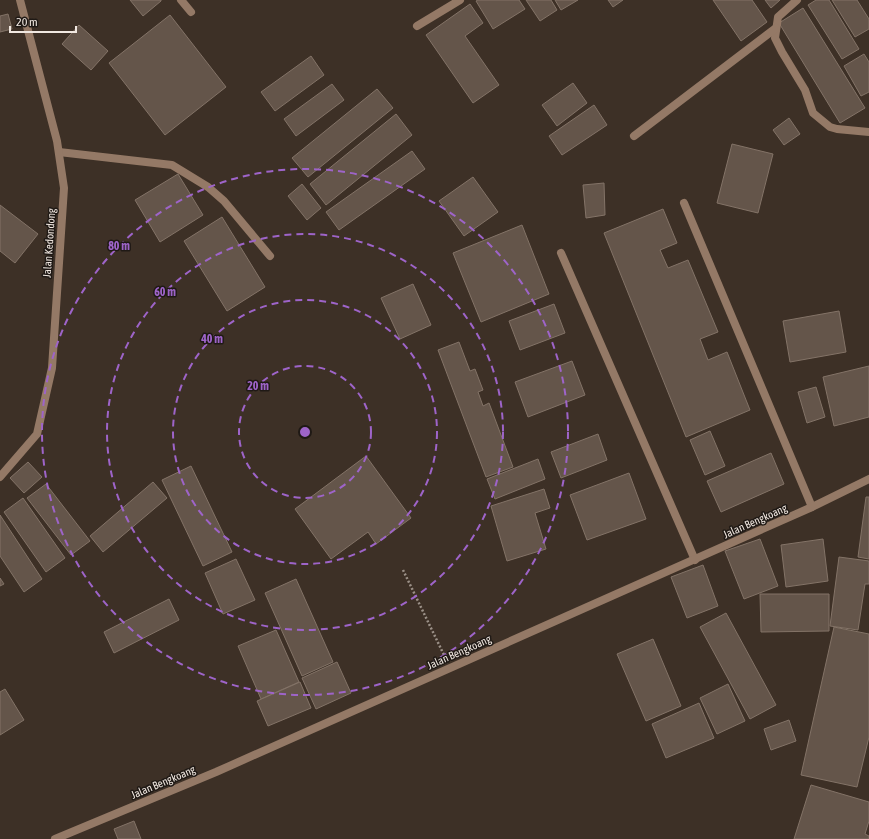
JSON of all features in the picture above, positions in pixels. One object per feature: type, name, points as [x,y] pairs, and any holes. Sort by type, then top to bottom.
[{"type":"street","name":"Jalan Kedondong","points":[[0,477],[37,434],[52,368],[64,188],[59,152],[20,0]]},
{"type":"street","points":[[181,0],[191,12]]},
{"type":"street","points":[[417,26],[460,0]]},
{"type":"street","points":[[797,0],[778,17],[775,38],[806,90],[813,113],[830,127],[869,132]]},
{"type":"street","points":[[634,136],[776,28]]},
{"type":"street","points":[[59,152],[172,164],[208,187],[224,201],[270,256]]},
{"type":"street","points":[[684,202],[812,507]]},
{"type":"street","points":[[560,253],[695,560]]},
{"type":"street","name":"Jalan Bengkoang","points":[[55,839],[216,772],[695,560],[812,507],[869,479]]},
{"type":"path","points":[[403,570],[450,668]]},
{"type":"building","points":[[130,0],[161,0],[161,1],[143,16]]},
{"type":"building","points":[[519,0],[525,9],[493,29],[476,1]]},
{"type":"building","points":[[526,0],[551,0],[557,10],[540,21]]},
{"type":"building","points":[[555,0],[578,0],[561,10]]},
{"type":"building","points":[[608,0],[623,0],[613,7]]},
{"type":"building","points":[[713,0],[752,0],[767,22],[741,41]]},
{"type":"building","points":[[765,0],[780,0],[771,8]]},
{"type":"building","points":[[816,0],[829,0],[859,49],[842,59],[808,5]]},
{"type":"building","points":[[832,0],[857,0],[869,19],[869,29],[855,37]]},
{"type":"building","points":[[470,4],[483,23],[465,36],[499,85],[473,103],[426,35]]},
{"type":"building","points":[[803,8],[865,108],[840,123],[779,23]]},
{"type":"building","points":[[8,14],[12,29],[0,32],[0,16]]},
{"type":"building","points":[[170,15],[226,87],[165,135],[109,63]]},
{"type":"building","points":[[79,25],[108,51],[91,70],[62,44]]},
{"type":"building","points":[[864,54],[869,62],[869,92],[861,96],[844,66]]},
{"type":"building","points":[[311,56],[324,75],[275,111],[261,92]]},
{"type":"building","points":[[573,83],[587,103],[557,126],[542,105]]},
{"type":"building","points":[[332,84],[344,100],[296,136],[284,119]]},
{"type":"building","points":[[377,89],[393,108],[308,177],[292,158]]},
{"type":"building","points":[[594,105],[607,125],[562,155],[549,136]]},
{"type":"building","points":[[396,114],[412,135],[326,205],[310,184]]},
{"type":"building","points":[[789,118],[800,134],[784,145],[773,130]]},
{"type":"building","points":[[732,144],[773,154],[758,213],[717,203]]},
{"type":"building","points":[[412,151],[425,169],[339,230],[326,212]]},
{"type":"building","points":[[178,174],[203,215],[160,242],[135,200]]},
{"type":"building","points":[[473,177],[498,212],[464,236],[439,201]]},
{"type":"building","points":[[604,183],[605,215],[586,218],[583,185]]},
{"type":"building","points":[[302,184],[321,208],[307,220],[288,196]]},
{"type":"building","points":[[0,205],[38,234],[15,263],[0,251]]},
{"type":"building","points":[[663,209],[677,243],[660,250],[668,268],[688,260],[718,332],[700,339],[708,360],[727,352],[750,410],[686,437],[604,233]]},
{"type":"building","points":[[222,217],[265,287],[227,311],[184,241]]},
{"type":"building","points":[[522,225],[549,294],[481,322],[453,253]]},
{"type":"building","points":[[413,284],[431,325],[400,339],[381,298]]},
{"type":"building","points":[[554,304],[565,333],[520,350],[509,321]]},
{"type":"building","points":[[839,311],[846,352],[790,362],[783,321]]},
{"type":"building","points":[[459,342],[470,371],[475,369],[483,390],[478,392],[483,406],[489,403],[513,467],[486,477],[438,350]]},
{"type":"building","points":[[572,361],[585,395],[528,417],[515,382]]},
{"type":"building","points":[[869,366],[869,417],[834,426],[823,377]]},
{"type":"building","points":[[816,387],[825,417],[807,423],[798,392]]},
{"type":"building","points":[[710,431],[725,466],[705,475],[690,440]]},
{"type":"building","points":[[598,434],[607,460],[561,478],[551,452]]},
{"type":"building","points":[[771,453],[784,484],[721,512],[707,481]]},
{"type":"building","points":[[366,456],[411,518],[376,544],[368,532],[331,559],[295,509]]},
{"type":"building","points":[[538,459],[545,479],[495,499],[487,479]]},
{"type":"building","points":[[28,462],[42,477],[24,493],[10,478]]},
{"type":"building","points":[[191,466],[232,552],[203,566],[162,480]]},
{"type":"building","points":[[629,473],[646,519],[587,540],[570,495]]},
{"type":"building","points":[[153,482],[167,498],[103,552],[90,536]]},
{"type":"building","points":[[46,484],[90,541],[71,555],[27,498]]},
{"type":"building","points":[[544,489],[550,508],[535,513],[546,549],[507,561],[491,506]]},
{"type":"building","points":[[866,497],[869,497],[869,559],[858,557]]},
{"type":"building","points":[[23,498],[65,558],[46,572],[4,512]]},
{"type":"building","points":[[0,515],[42,579],[24,592],[0,556]]},
{"type":"building","points":[[760,539],[778,586],[744,599],[725,551]]},
{"type":"building","points":[[823,539],[828,581],[786,587],[781,545]]},
{"type":"building","points":[[839,557],[869,561],[869,584],[865,584],[858,630],[830,626]]},
{"type":"building","points":[[236,559],[255,600],[223,614],[205,573]]},
{"type":"building","points":[[703,565],[718,606],[687,618],[671,577]]},
{"type":"building","points":[[0,578],[4,584],[0,586]]},
{"type":"building","points":[[296,579],[333,662],[302,676],[265,593]]},
{"type":"building","points":[[760,594],[829,594],[829,631],[761,632]]},
{"type":"building","points":[[169,599],[179,620],[114,653],[104,632]]},
{"type":"building","points":[[726,613],[776,705],[750,719],[700,627]]},
{"type":"building","points":[[834,627],[869,634],[869,737],[857,787],[801,775]]},
{"type":"building","points":[[276,630],[299,682],[261,699],[238,646]]},
{"type":"building","points":[[653,639],[681,706],[646,721],[617,654]]},
{"type":"building","points":[[337,662],[351,693],[316,709],[302,678]]},
{"type":"building","points":[[300,682],[311,708],[268,726],[257,701]]},
{"type":"building","points":[[728,684],[745,721],[717,734],[700,698]]},
{"type":"building","points":[[5,689],[24,720],[0,735],[0,692]]},
{"type":"building","points":[[699,703],[714,738],[666,758],[652,724]]},
{"type":"building","points":[[789,720],[796,741],[771,750],[764,729]]},
{"type":"building","points":[[811,785],[869,802],[869,821],[865,834],[869,836],[869,839],[794,839]]},
{"type":"building","points":[[134,821],[141,839],[118,839],[114,829]]}]
